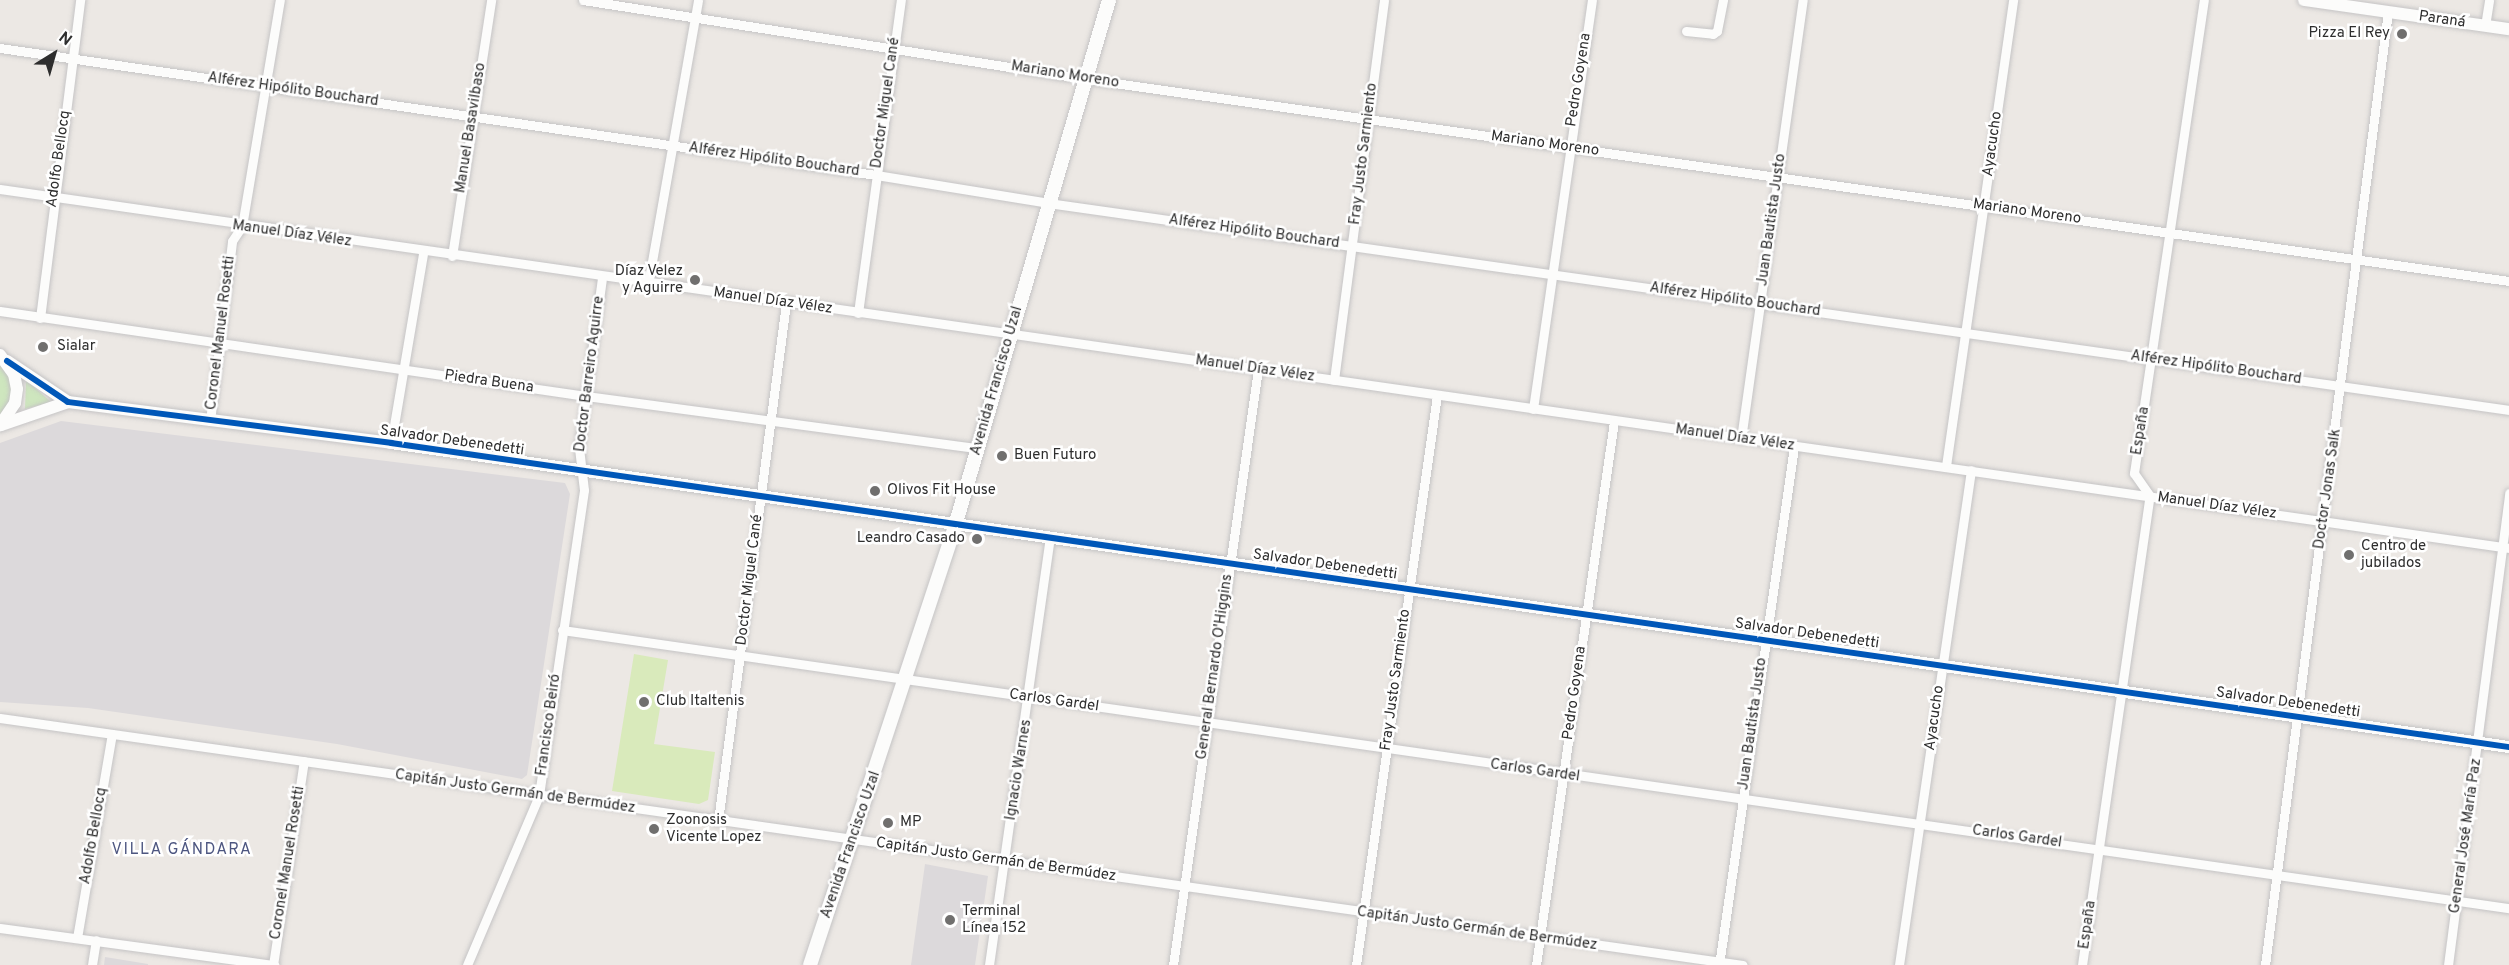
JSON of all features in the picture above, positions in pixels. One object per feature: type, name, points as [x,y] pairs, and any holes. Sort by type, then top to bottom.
[{"type":"main road","name":"Avenida Francisco Uzal","points":[[810,965],[854,840],[955,526],[1109,0]]},
{"type":"street","name":"Adolfo Bellocq","points":[[40,318],[80,0]]},
{"type":"street","name":"Coronel Manuel Rosetti","points":[[210,421],[232,241],[242,226],[280,0]]},
{"type":"street","name":"Manuel Basavilbaso","points":[[452,256],[491,0]]},
{"type":"street","name":"Mariano Moreno","points":[[583,0],[895,46],[1086,79],[2509,281]]},
{"type":"street","points":[[648,284],[698,0]]},
{"type":"street","name":"Doctor Miguel Cané","points":[[858,313],[901,0]]},
{"type":"street","name":"Fray Justo Sarmiento","points":[[1334,380],[1384,0]]},
{"type":"street","name":"Pedro Goyena","points":[[1533,409],[1592,0]]},
{"type":"street","points":[[1686,31],[1713,34],[1718,31],[1723,0]]},
{"type":"street","name":"Juan Bautista Justo","points":[[1741,439],[1803,0]]},
{"type":"street","name":"Ayacucho","points":[[1946,466],[2013,0]]},
{"type":"street","name":"España","points":[[2082,965],[2150,496],[2134,473],[2153,359],[2204,0]]},
{"type":"street","name":"Paraná","points":[[2304,0],[2374,5],[2388,12],[2509,29]]},
{"type":"street","points":[[2485,26],[2489,0]]},
{"type":"street","name":"Doctor Jonas Salk","points":[[2265,965],[2300,717],[2388,12]]},
{"type":"street","name":"Alférez Hipólito Bouchard","points":[[0,48],[876,175],[1048,203],[2509,410]]},
{"type":"street","name":"Manuel Díaz Vélez","points":[[0,189],[423,253],[1012,333],[2505,548]]},
{"type":"street","points":[[391,443],[423,253]]},
{"type":"street","name":"Doctor Barreiro Aguirre","points":[[581,472],[579,448],[602,277]]},
{"type":"street","name":"Doctor Miguel Cané","points":[[718,821],[786,303]]},
{"type":"street","name":"Piedra Buena","points":[[0,310],[40,318],[586,396],[978,447]]},
{"type":"street","points":[[0,425],[15,403],[17,388],[4,358]]},
{"type":"street","name":"Salvador Debenedetti","points":[[4,358],[68,402]]},
{"type":"street","name":"General Bernardo O'Higgins","points":[[1173,965],[1258,369]]},
{"type":"street","name":"Fray Justo Sarmiento","points":[[1356,965],[1437,395]]},
{"type":"street","name":"Salvador Debenedetti","points":[[0,425],[68,402],[391,443],[955,526],[2509,747]]},
{"type":"street","name":"Pedro Goyena","points":[[1536,965],[1614,421]]},
{"type":"street","name":"Juan Bautista Justo","points":[[1719,963],[1794,447]]},
{"type":"street","name":"Ayacucho","points":[[1899,965],[1971,470]]},
{"type":"street","name":"Francisco Beiró","points":[[467,965],[539,795],[584,490],[581,472]]},
{"type":"street","name":"General José María Paz","points":[[2448,965],[2480,743],[2505,548],[2509,493]]},
{"type":"street","name":"Ignacio Warnes","points":[[989,965],[1050,539]]},
{"type":"street","name":"Carlos Gardel","points":[[562,630],[1742,801],[2509,908]]},
{"type":"street","name":"Capitán Justo Germán de Bermúdez","points":[[0,718],[1184,888],[1743,965]]},
{"type":"street","name":"Adolfo Bellocq","points":[[77,938],[112,734]]},
{"type":"street","name":"Coronel Manuel Rosetti","points":[[273,965],[304,761]]},
{"type":"street","points":[[0,928],[273,965]]},
{"type":"street","points":[[92,965],[96,940]]},
{"type":"shaded area","points":[[61,421],[565,483],[570,494],[527,775],[522,779],[337,744],[88,708],[0,702],[0,443]]},
{"type":"shaded area","name":"Terminal Línea 152","points":[[925,864],[988,876],[975,965],[911,965]]},
{"type":"shaded area","points":[[105,957],[148,964],[148,965],[104,965]]},
{"type":"green space","points":[[0,355],[17,389],[0,425]]},
{"type":"green space","points":[[26,380],[51,402],[25,409]]},
{"type":"green space","name":"Club Italtenis","points":[[634,654],[668,660],[654,744],[715,752],[708,800],[699,804],[612,791]]},
{"type":"cycle path","points":[[7,361],[68,402],[391,443],[2509,747]]},
{"type":"place","name":"Pizza El Rey","points":[[2402,34]]},
{"type":"place","name":"Díaz Velez y Aguirre","points":[[695,280]]},
{"type":"place","name":"Sialar","points":[[43,347]]},
{"type":"place","name":"Buen Futuro","points":[[1002,456]]},
{"type":"place","name":"Olivos Fit House","points":[[875,491]]},
{"type":"place","name":"Leandro Casado","points":[[977,539]]},
{"type":"place","name":"Centro de jubilados","points":[[2349,555]]},
{"type":"place","name":"Club Italtenis","points":[[644,702]]},
{"type":"place","name":"MP","points":[[888,823]]},
{"type":"place","name":"Zoonosis Vicente Lopez","points":[[654,829]]},
{"type":"place","name":"Terminal Línea 152","points":[[950,920]]},
{"type":"district","name":"VILLA GÁNDARA","points":[[182,850]]}]
